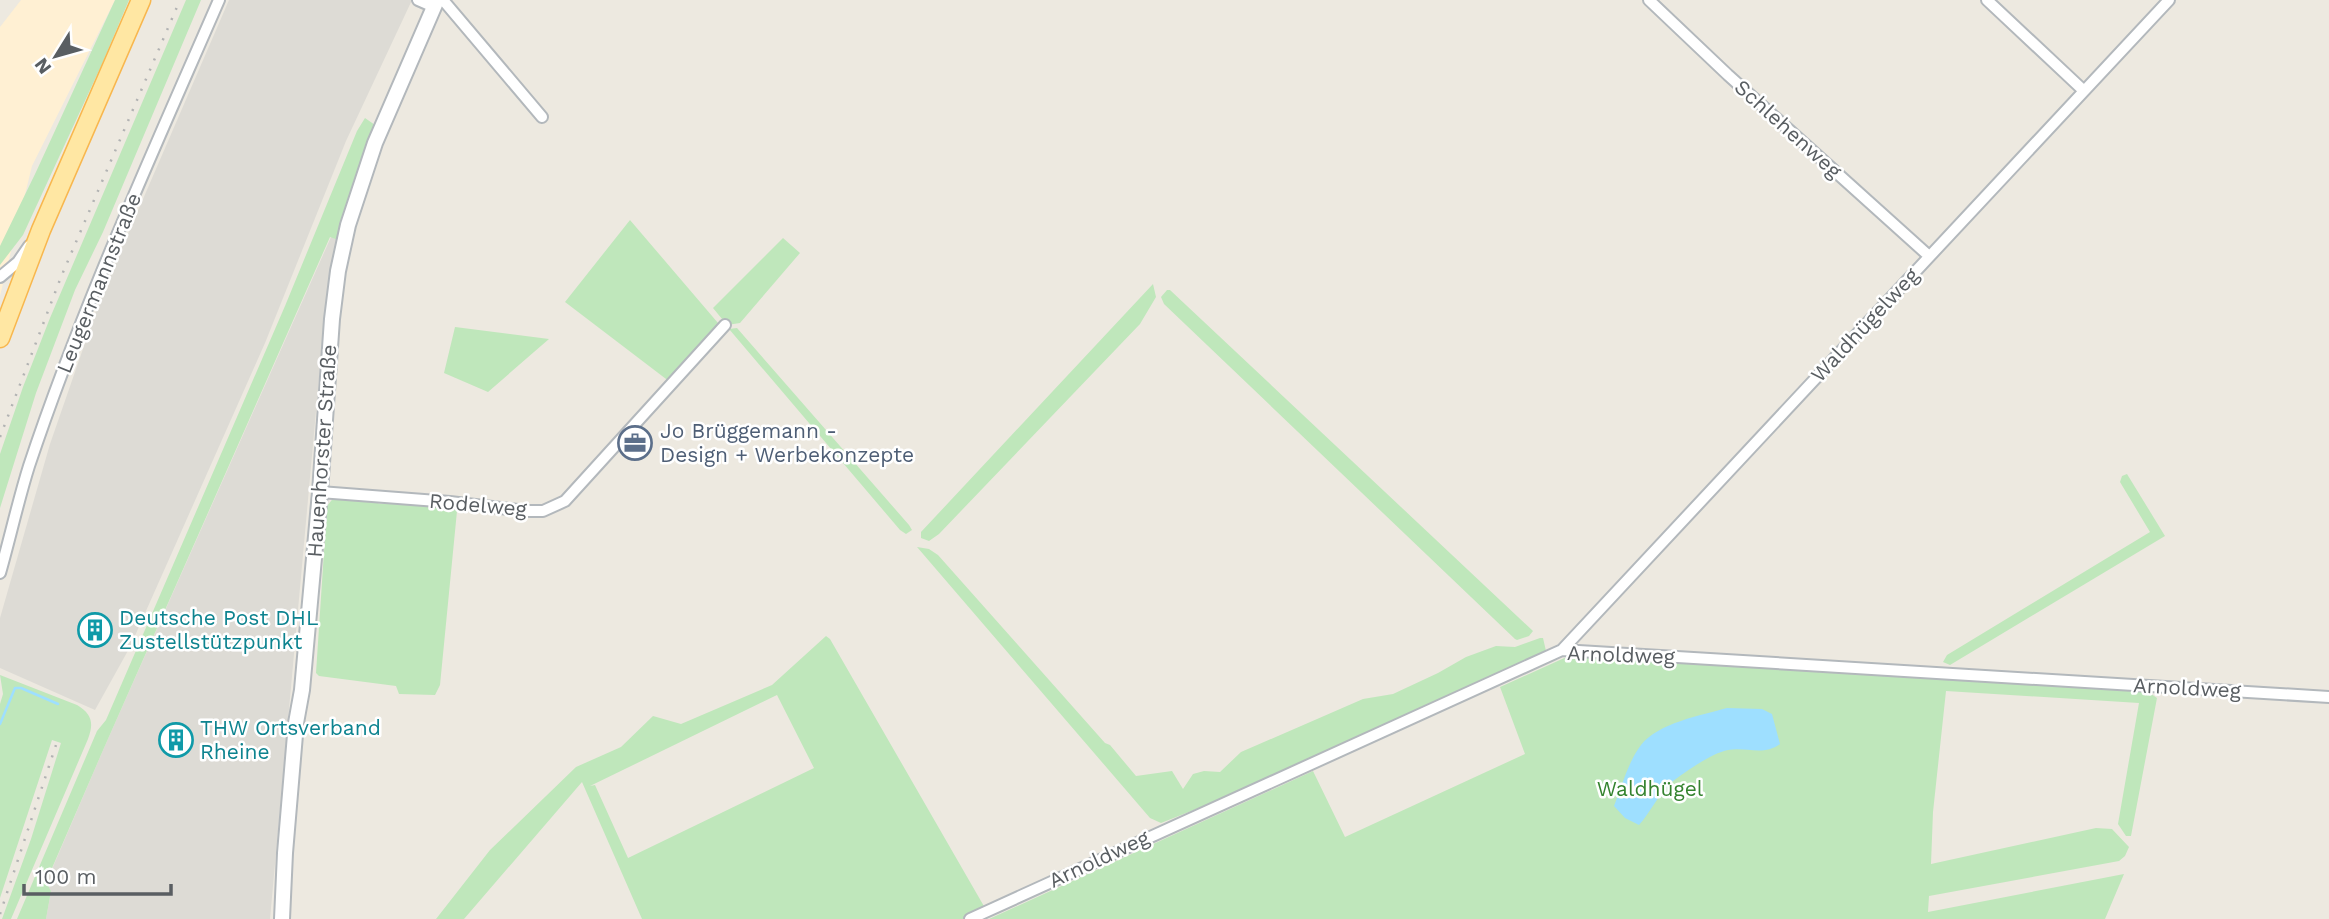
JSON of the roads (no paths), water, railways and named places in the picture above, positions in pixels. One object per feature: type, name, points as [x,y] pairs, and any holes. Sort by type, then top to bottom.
[{"type":"main road","points":[[0,338],[6,303],[41,230],[141,0]]},
{"type":"street","name":"Leugermannstraße","points":[[0,573],[28,469],[89,299],[219,0]]},
{"type":"street","points":[[418,0],[438,2],[542,117]]},
{"type":"street","name":"Schlehenweg","points":[[1649,0],[1929,256]]},
{"type":"street","points":[[1987,0],[2083,90]]},
{"type":"street","name":"Waldhügelweg","points":[[1562,650],[2169,0]]},
{"type":"street","name":"Hauenhorster Straße","points":[[282,919],[296,723],[302,690],[320,492],[331,319],[348,225],[375,143],[438,2]]},
{"type":"street","points":[[0,277],[18,262],[41,230]]},
{"type":"street","name":"Rodelweg","points":[[320,492],[450,502],[505,510],[542,511],[565,501],[725,325]]},
{"type":"street","name":"Arnoldweg","points":[[970,919],[1562,650],[2329,696]]},
{"type":"water","points":[[1727,708],[1762,709],[1772,714],[1780,744],[1768,750],[1735,749],[1714,755],[1672,782],[1639,825],[1625,818],[1614,806],[1629,766],[1641,745],[1669,725]]},
{"type":"waterway","points":[[0,724],[15,688],[58,704]]},
{"type":"railway","points":[[0,437],[61,277],[180,0]]},
{"type":"railway","points":[[0,914],[56,745]]},
{"type":"place","name":"Jo Brüggemann - Design + Werbekonzepte","points":[[635,443]]},
{"type":"place","name":"Deutsche Post DHL Zustellstützpunkt","points":[[95,630]]},
{"type":"place","name":"THW Ortsverband Rheine","points":[[176,740]]},
{"type":"park label","name":"Waldhügel","points":[[1650,789]]}]
